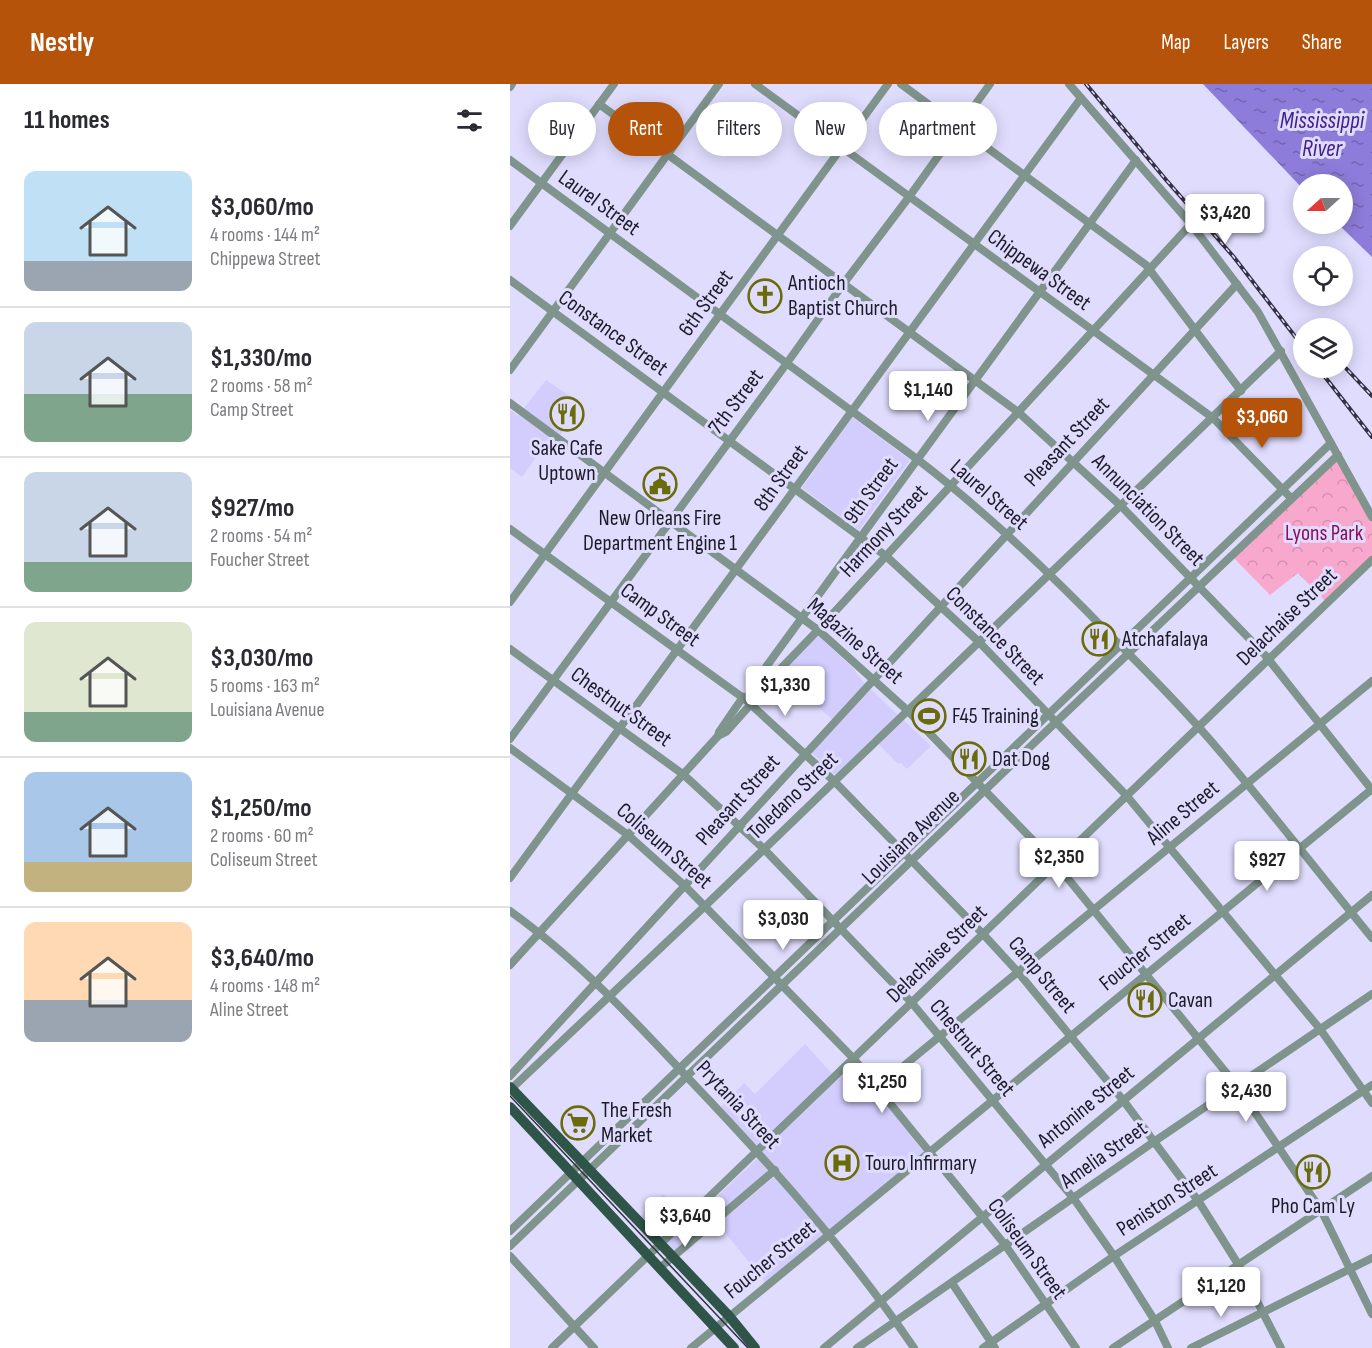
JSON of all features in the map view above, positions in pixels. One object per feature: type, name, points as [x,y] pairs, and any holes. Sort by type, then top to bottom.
[{"type":"main road","points":[[510,1089],[661,1244],[729,1316],[755,1348]]},
{"type":"main road","points":[[510,1107],[717,1327],[734,1348]]},
{"type":"street","points":[[510,226],[614,84]]},
{"type":"street","points":[[684,133],[719,84]]},
{"type":"street","name":"Chippewa Street","points":[[754,84],[794,113]]},
{"type":"street","points":[[876,84],[886,87]]},
{"type":"street","points":[[901,84],[926,102]]},
{"type":"street","name":"7th Street","points":[[977,102],[990,84]]},
{"type":"street","points":[[1069,84],[1191,224],[1258,312],[1372,517]]},
{"type":"street","name":"6th Street","points":[[867,113],[886,87]]},
{"type":"street","name":"8th Street","points":[[510,879],[1081,98]]},
{"type":"street","name":"Annunciation Street","points":[[599,104],[608,111]]},
{"type":"street","points":[[997,155],[1150,268],[1241,391]]},
{"type":"street","points":[[510,370],[667,156]]},
{"type":"street","name":"Annunciation Street","points":[[669,156],[1018,412],[1121,506],[1199,586],[1268,660],[1372,789]]},
{"type":"street","name":"6th Street","points":[[510,602],[835,156]]},
{"type":"street","name":"Chippewa Street","points":[[854,156],[1213,418],[1291,498]]},
{"type":"street","name":"7th Street","points":[[510,739],[939,156]]},
{"type":"street","name":"Laurel Street","points":[[510,160],[917,459],[1007,534],[1129,653],[1198,727],[1372,938]]},
{"type":"street","name":"9th Street","points":[[747,700],[755,682],[1136,160]]},
{"type":"street","name":"Harmony Street","points":[[510,965],[684,775],[747,700],[760,690],[818,630],[1191,224]]},
{"type":"street","name":"Constance Street","points":[[510,280],[886,556],[979,642],[1126,795],[1320,1029],[1372,1103]]},
{"type":"street","name":"Pleasant Street","points":[[510,1076],[1237,284]]},
{"type":"street","name":"Toledano Street","points":[[510,1089],[705,906],[1281,351]]},
{"type":"street","name":"Magazine Street","points":[[510,403],[818,630],[906,710],[1056,864],[1237,1086],[1321,1210],[1372,1314]]},
{"type":"street","name":"Louisiana Avenue","points":[[510,1231],[1331,442]]},
{"type":"street","name":"Louisiana Avenue","points":[[510,1246],[1338,455]]},
{"type":"street","name":"Camp Street","points":[[510,529],[747,700],[834,781],[983,934],[1017,971],[1123,1100],[1199,1202],[1238,1264],[1281,1348]]},
{"type":"street","name":"Delachaise Street","points":[[552,1348],[1372,560]]},
{"type":"street","name":"Chestnut Street","points":[[510,649],[684,775],[764,849],[912,1003],[1074,1199],[1114,1256],[1155,1321],[1168,1348]]},
{"type":"street","name":"Aline Street","points":[[878,1087],[1372,681]]},
{"type":"street","name":"Coliseum Street","points":[[510,748],[628,835],[685,886],[854,1059],[983,1216],[1076,1348]]},
{"type":"street","points":[[1012,749],[1020,757]]},
{"type":"street","name":"Foucher Street","points":[[691,1348],[1372,789]]},
{"type":"street","name":"Antonine Street","points":[[824,1348],[1372,895]]},
{"type":"street","name":"Prytania Street","points":[[510,911],[540,932],[595,981],[758,1151],[881,1300],[914,1348]]},
{"type":"street","name":"Amelia Street","points":[[857,1348],[1372,994]]},
{"type":"street","name":"Peniston Street","points":[[983,1348],[993,1345],[1114,1256],[1199,1202],[1372,1085]]},
{"type":"street","points":[[626,1120],[634,1128]]},
{"type":"street","points":[[661,1267],[775,1170]]},
{"type":"street","points":[[1113,1348],[1372,1176]]},
{"type":"street","points":[[519,1223],[526,1231]]},
{"type":"street","points":[[510,1256],[594,1348]]},
{"type":"street","points":[[1191,1348],[1372,1258]]},
{"type":"street","points":[[952,1283],[993,1345]]},
{"type":"shaded area","points":[[546,380],[583,405],[560,435],[555,431],[522,477],[510,468],[510,410],[518,416]]},
{"type":"shaded area","points":[[852,417],[910,460],[859,530],[802,488]]},
{"type":"shaded area","points":[[816,634],[931,746],[907,769],[901,763],[898,764],[873,738],[836,776],[811,752],[837,724],[780,672]]},
{"type":"shaded area","name":"Touro Infirmary","points":[[805,1044],[838,1080],[853,1066],[873,1086],[925,1154],[765,1282],[718,1224],[779,1173],[721,1107],[744,1083],[755,1094]]},
{"type":"shaded area","points":[[758,1158],[769,1172],[728,1207],[718,1195]]},
{"type":"shaded area","points":[[663,1194],[688,1222],[697,1214],[706,1225],[673,1253],[640,1217]]},
{"type":"green space","name":"Lyons Park","points":[[1338,455],[1372,517],[1372,560],[1327,603],[1298,573],[1270,595],[1231,555]]},
{"type":"water","name":"Mississippi River","points":[[1203,84],[1372,84],[1372,257],[1348,234],[1353,234],[1353,174],[1293,174],[1293,178]]},
{"type":"tram line","points":[[510,1096],[748,1348]]},
{"type":"railway","points":[[1086,84],[1233,256],[1293,334]]},
{"type":"railway","points":[[1353,376],[1372,396]]},
{"type":"railway","points":[[1326,378],[1372,437]]},
{"type":"place","name":"Antioch Baptist Church","points":[[765,296]]},
{"type":"place","name":"Sake Cafe Uptown","points":[[567,414]]},
{"type":"place","name":"New Orleans Fire Department Engine 1","points":[[660,484]]},
{"type":"place","name":"Atchafalaya","points":[[1099,639]]},
{"type":"place","name":"F45 Training","points":[[929,716]]},
{"type":"place","name":"Dat Dog","points":[[969,759]]},
{"type":"place","name":"Cavan","points":[[1145,1000]]},
{"type":"place","name":"The Fresh Market","points":[[578,1123]]},
{"type":"place","name":"Touro Infirmary","points":[[842,1163]]},
{"type":"place","name":"Pho Cam Ly","points":[[1313,1172]]}]
